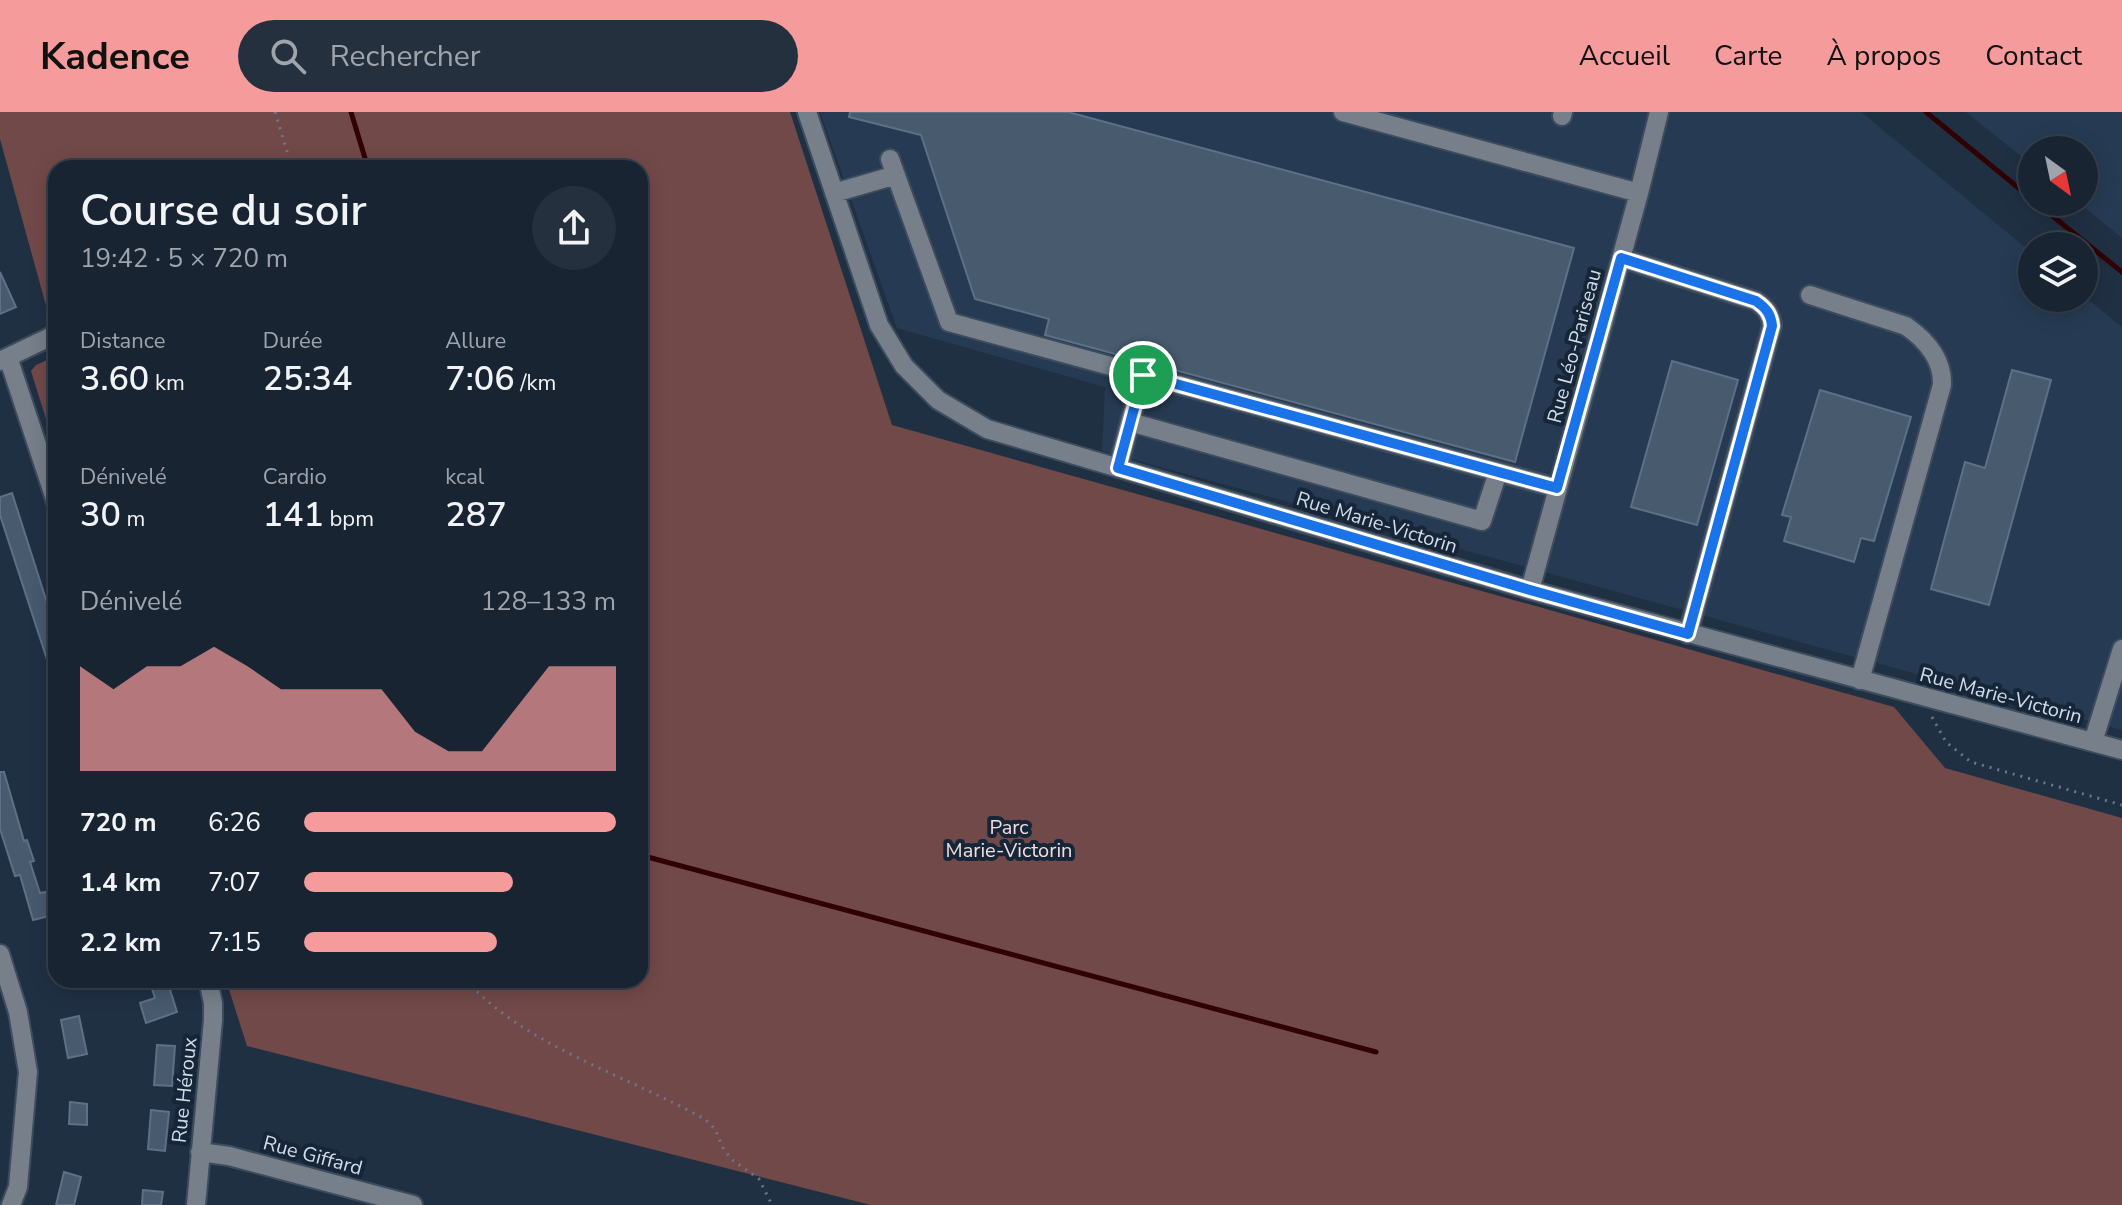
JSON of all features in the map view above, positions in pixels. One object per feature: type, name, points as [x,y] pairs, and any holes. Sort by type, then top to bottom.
[{"type":"street","name":"Rue Marie-Victorin","points":[[807,112],[879,325],[904,366],[938,400],[987,429],[1530,590],[2122,750]]},
{"type":"street","points":[[1343,112],[1639,193]]},
{"type":"street","name":"Rue Léo-Pariseau","points":[[1530,590],[1659,112]]},
{"type":"street","points":[[834,193],[893,167],[949,322],[1557,488]]},
{"type":"street","points":[[1621,258],[1756,301],[1771,317],[1772,326],[1688,634]]},
{"type":"street","points":[[1810,295],[1906,326],[1929,347],[1942,373],[1938,400],[1860,680]]},
{"type":"street","points":[[48,338],[4,359],[48,480]]},
{"type":"street","points":[[1118,468],[1143,375]]},
{"type":"street","points":[[1130,422],[1482,521],[1498,472]]},
{"type":"street","points":[[2093,742],[2122,649]]},
{"type":"street","points":[[0,954],[9,1014],[28,1072],[18,1187],[11,1205]]},
{"type":"street","name":"Rue Héroux","points":[[196,1205],[214,1011],[210,988]]},
{"type":"street","name":"Rue Giffard","points":[[200,1152],[229,1156],[413,1205]]},
{"type":"path","points":[[275,112],[290,160]]},
{"type":"path","points":[[1920,696],[1946,742],[1971,762],[2122,805]]},
{"type":"path","points":[[475,988],[499,1009],[556,1045],[706,1120],[715,1129],[731,1159],[759,1179],[772,1205]]},
{"type":"shaded area","points":[[820,112],[1861,112],[2018,241],[2018,312],[2098,312],[2098,307],[2122,327],[2122,730],[1102,451],[1105,387],[897,328]]},
{"type":"shaded area","points":[[1966,112],[2122,112],[2122,238],[2095,216],[2098,216],[2098,136],[2018,136],[2018,154]]},
{"type":"green space","name":"Parc Marie-Victorin","points":[[0,112],[790,112],[892,425],[1894,707],[1945,768],[2122,818],[2122,1205],[871,1205],[247,1046],[229,988],[648,988],[648,160],[48,160],[48,313],[0,139]]},
{"type":"green space","points":[[48,360],[48,425],[31,371]]},
{"type":"building","points":[[850,112],[1068,112],[1574,248],[1515,462],[1045,335],[1049,319],[975,299],[921,135],[849,117]]},
{"type":"building","points":[[0,272],[16,307],[0,314]]},
{"type":"building","points":[[1672,361],[1738,380],[1697,525],[1631,507]]},
{"type":"building","points":[[2012,370],[2051,380],[1989,605],[1931,589],[1965,462],[1985,468]]},
{"type":"building","points":[[1820,390],[1911,417],[1874,541],[1861,538],[1854,562],[1784,541],[1791,517],[1782,515]]},
{"type":"building","points":[[12,493],[48,606],[48,663],[0,515],[0,497]]},
{"type":"building","points":[[0,772],[4,772],[24,841],[27,840],[34,861],[30,862],[40,893],[46,892],[48,916],[33,920],[20,875],[15,876],[0,829]]},
{"type":"building","points":[[152,988],[170,988],[177,1012],[146,1023],[140,1003],[155,998]]},
{"type":"building","points":[[79,1016],[87,1054],[68,1058],[61,1020]]},
{"type":"building","points":[[157,1045],[175,1046],[172,1086],[154,1085]]},
{"type":"building","points":[[70,1102],[87,1104],[87,1125],[69,1124]]},
{"type":"building","points":[[151,1110],[169,1112],[165,1151],[148,1149]]},
{"type":"building","points":[[64,1172],[81,1177],[74,1205],[56,1205]]},
{"type":"building","points":[[143,1190],[163,1192],[161,1205],[142,1205]]},
{"type":"waterway","points":[[351,112],[366,160]]},
{"type":"waterway","points":[[1926,112],[2018,188]]},
{"type":"waterway","points":[[2052,216],[2122,272]]},
{"type":"waterway","points":[[648,857],[1376,1052]]},
{"type":"route","points":[[1621,258],[1756,301],[1771,317],[1772,326],[1688,634],[1118,468],[1143,375],[1557,488],[1621,258]]}]
